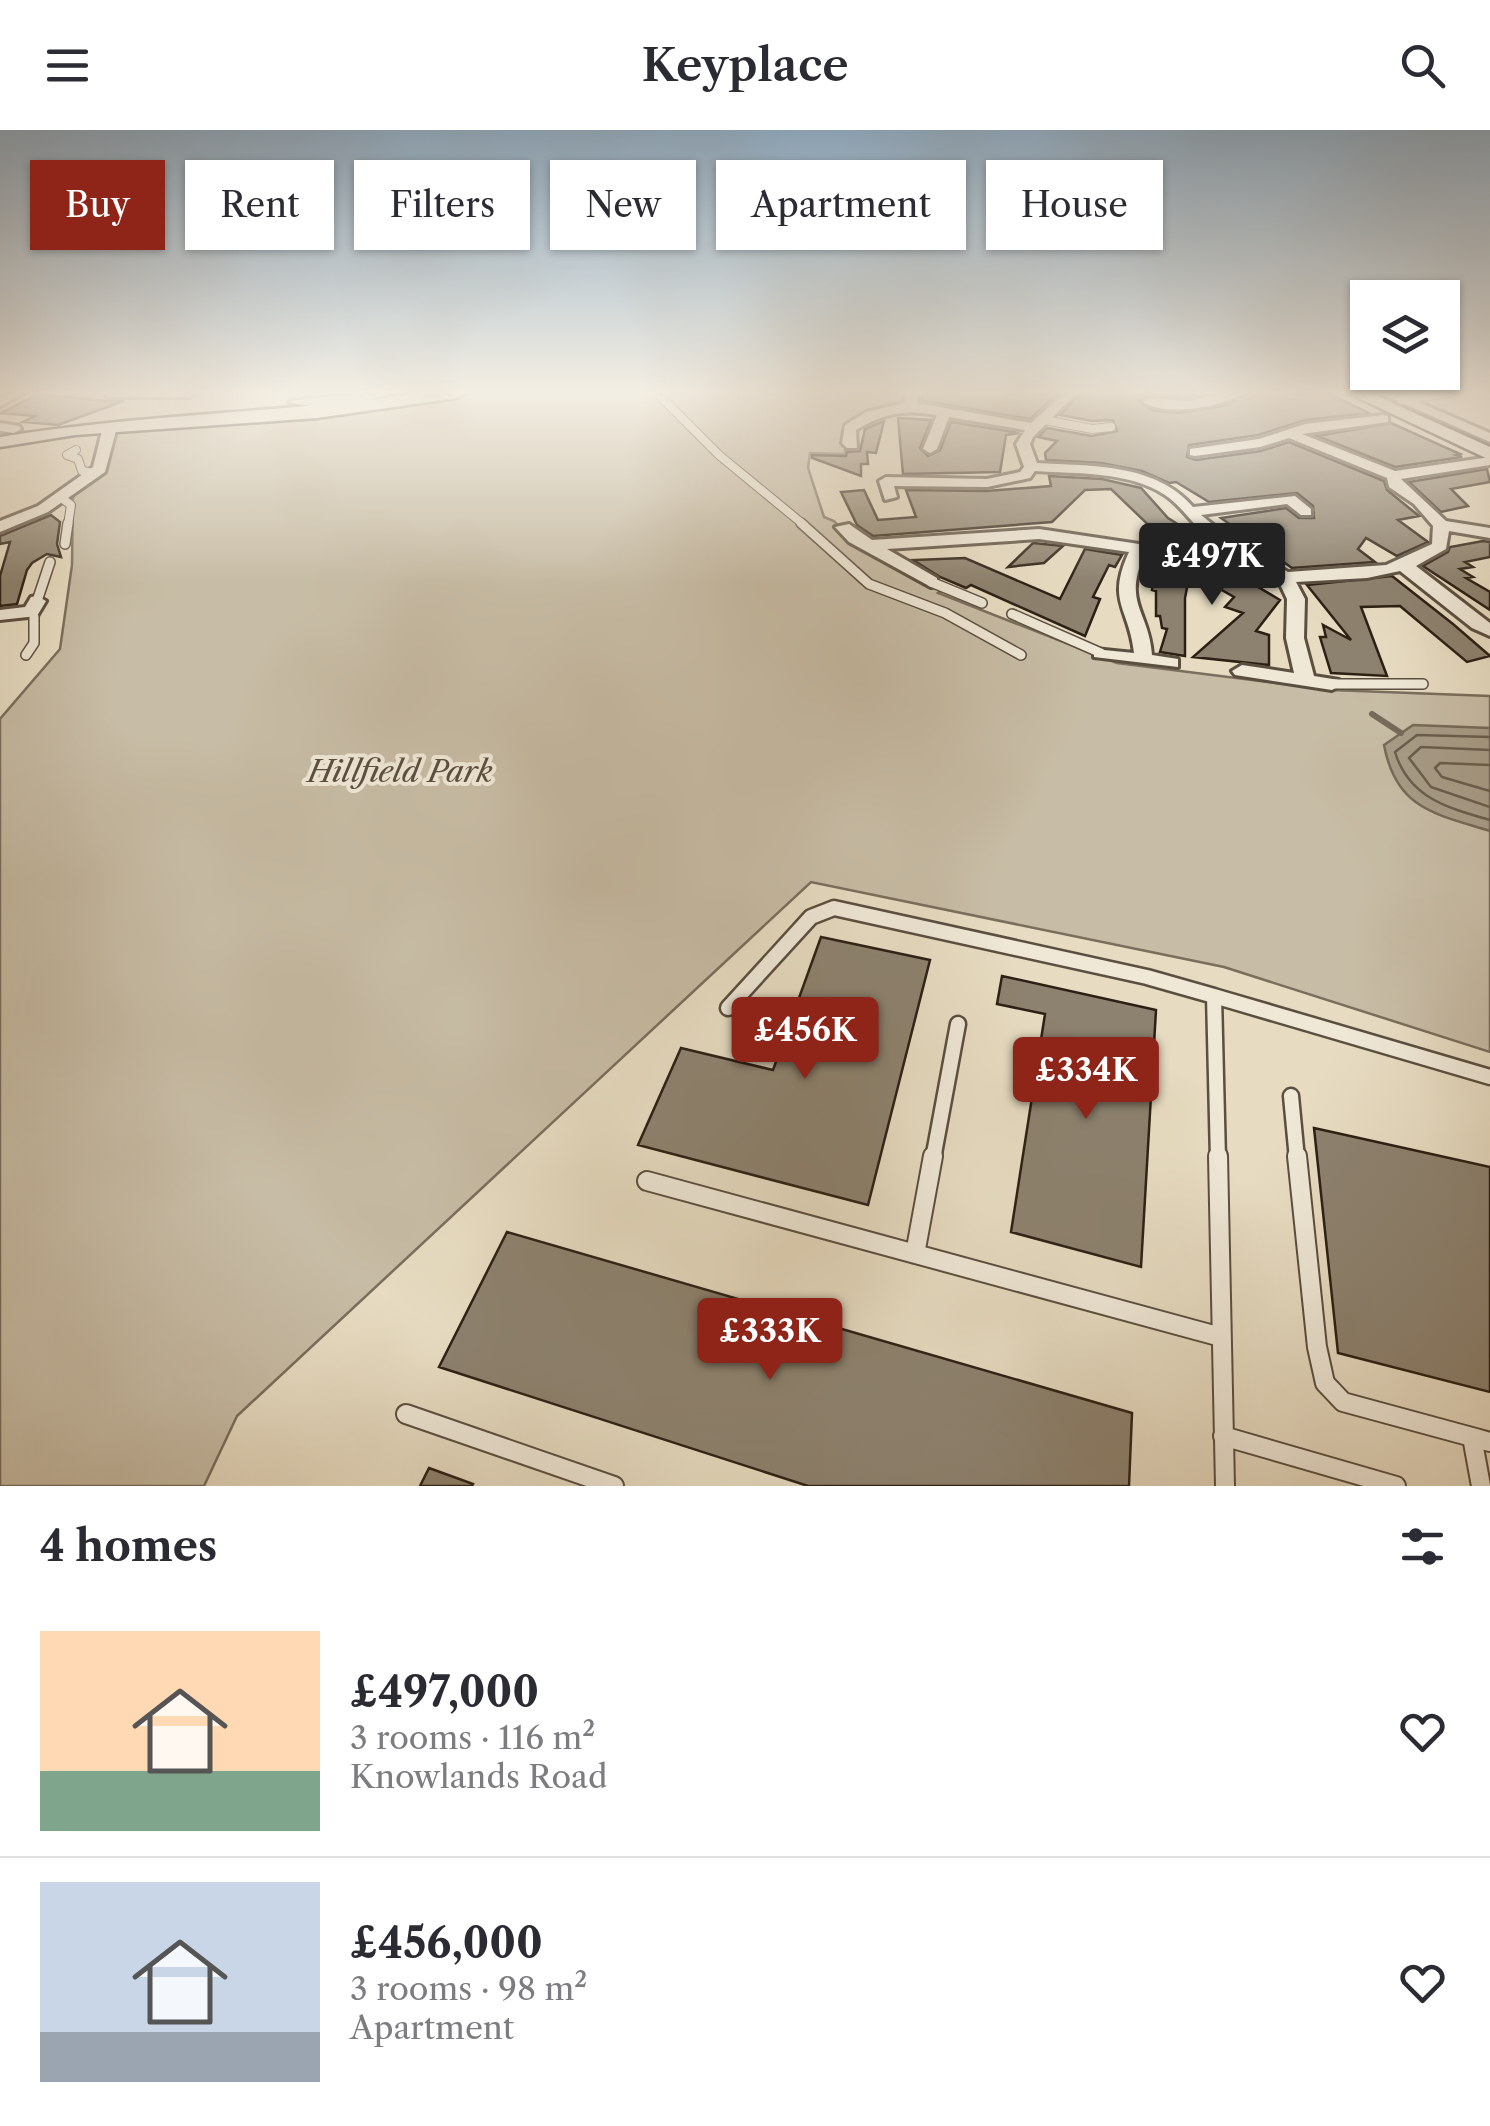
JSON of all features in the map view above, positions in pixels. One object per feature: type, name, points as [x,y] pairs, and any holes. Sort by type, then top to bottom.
[{"type":"street","points":[[0,527],[60,497],[100,469],[103,456]]},
{"type":"street","points":[[1028,456],[1032,467]]},
{"type":"street","points":[[1345,456],[1394,476],[1490,458]]},
{"type":"street","points":[[890,498],[884,474],[986,483],[1025,475],[1032,467]]},
{"type":"street","points":[[1032,467],[1098,471],[1149,480],[1174,494],[1225,542],[1285,577],[1296,598],[1295,638],[1305,681]]},
{"type":"street","points":[[1394,476],[1394,484],[1419,501],[1441,525],[1490,533]]},
{"type":"street","points":[[1190,512],[1290,499],[1308,504]]},
{"type":"street","points":[[1285,577],[1403,566],[1428,556],[1440,546],[1441,525]]},
{"type":"street","points":[[843,527],[855,539],[931,582]]},
{"type":"street","points":[[870,545],[1056,534],[1138,548],[1225,542]]},
{"type":"street","points":[[1138,548],[1128,570],[1126,595],[1144,644],[1144,660]]},
{"type":"street","points":[[1403,566],[1438,588],[1490,632]]},
{"type":"street","points":[[0,615],[34,610]]},
{"type":"street","points":[[1101,653],[1171,663]]},
{"type":"street","points":[[1242,671],[1332,684]]},
{"type":"lane","points":[[71,456],[78,459],[82,472],[94,473]]},
{"type":"lane","points":[[720,456],[870,584],[945,613],[985,641],[1021,655]]},
{"type":"lane","points":[[60,497],[71,504],[66,544]]},
{"type":"lane","points":[[26,655],[34,643],[34,610],[50,562]]},
{"type":"lane","points":[[931,582],[982,602]]},
{"type":"lane","points":[[1012,614],[1101,653]]},
{"type":"lane","points":[[1332,684],[1423,684]]},
{"type":"lane","points":[[728,1008],[811,917],[834,908],[1146,977],[1490,1077]]},
{"type":"lane","points":[[1214,996],[1224,1486]]},
{"type":"lane","points":[[915,1254],[958,1024]]},
{"type":"lane","points":[[1291,1096],[1317,1347],[1325,1382],[1343,1402],[1481,1440],[1481,1486]]},
{"type":"lane","points":[[647,1181],[1221,1336]]},
{"type":"lane","points":[[406,1414],[614,1486]]},
{"type":"lane","points":[[1224,1436],[1396,1486]]},
{"type":"green space","name":"Hillfield Park","points":[[109,456],[810,456],[808,468],[824,517],[834,521],[853,540],[942,590],[938,593],[1117,663],[1332,690],[1490,696],[1490,1052],[1224,967],[811,882],[237,1416],[204,1486],[0,1486],[0,719],[60,649],[72,565],[73,495],[106,469]]},
{"type":"water","points":[[1413,725],[1490,728],[1490,831],[1421,806],[1398,783],[1384,745]]},
{"type":"building","points":[[867,456],[868,464],[861,464],[861,476],[812,458]]},
{"type":"building","points":[[901,456],[1003,456],[1000,472],[903,474]]},
{"type":"building","points":[[1045,456],[1187,456],[1196,460],[1324,456],[1384,481],[1387,490],[1419,516],[1398,520],[1428,542],[1397,556],[1366,538],[1358,549],[1375,562],[1292,568],[1221,518],[1286,508],[1299,518],[1314,518],[1313,506],[1297,493],[1209,502],[1176,482],[1169,483],[1142,471],[1101,463],[1046,460]]},
{"type":"building","points":[[1368,456],[1462,457],[1395,467]]},
{"type":"building","points":[[1487,469],[1490,482],[1451,489],[1468,506],[1441,512],[1409,482]]},
{"type":"building","points":[[1049,476],[1102,479],[1141,488],[1168,518],[1195,535],[1162,538],[1111,489],[1085,490],[1052,522],[873,536],[857,525],[841,492],[864,490],[878,520],[916,517],[906,490],[987,491],[1051,486]]},
{"type":"building","points":[[51,515],[60,522],[57,544],[61,557],[47,554],[32,563],[17,604],[0,606],[0,576],[10,542],[0,544],[0,536]]},
{"type":"building","points":[[1490,542],[1490,557],[1465,562],[1473,567],[1460,569],[1473,577],[1466,578],[1490,592],[1490,610],[1423,566],[1450,547]]},
{"type":"building","points":[[1033,543],[1063,546],[1044,563],[1008,567]]},
{"type":"building","points":[[1085,549],[1122,555],[1115,567],[1109,565],[1093,597],[1100,599],[1085,636],[971,585],[966,588],[940,577],[913,560],[965,558],[1060,599]]},
{"type":"building","points":[[1216,551],[1227,562],[1218,563],[1280,600],[1256,631],[1269,635],[1269,665],[1193,657],[1243,613],[1225,607],[1234,597],[1190,572],[1185,598],[1185,656],[1160,652],[1167,629],[1162,628],[1160,616],[1156,616],[1156,591],[1152,590],[1155,556]]},
{"type":"building","points":[[1392,576],[1490,656],[1467,662],[1400,606],[1361,607],[1387,676],[1331,673],[1320,637],[1326,637],[1323,625],[1351,640],[1307,585]]},
{"type":"building","points":[[821,937],[930,960],[868,1205],[638,1145],[681,1048],[773,1070]]},
{"type":"building","points":[[1002,976],[1156,1010],[1141,1267],[1011,1232],[1045,1014],[997,1004]]},
{"type":"building","points":[[1314,1128],[1490,1167],[1490,1392],[1338,1353]]},
{"type":"building","points":[[507,1232],[1132,1413],[1129,1486],[808,1486],[439,1367]]},
{"type":"building","points":[[429,1468],[473,1484],[420,1486]]},
{"type":"waterway","points":[[1372,714],[1401,733]]}]
